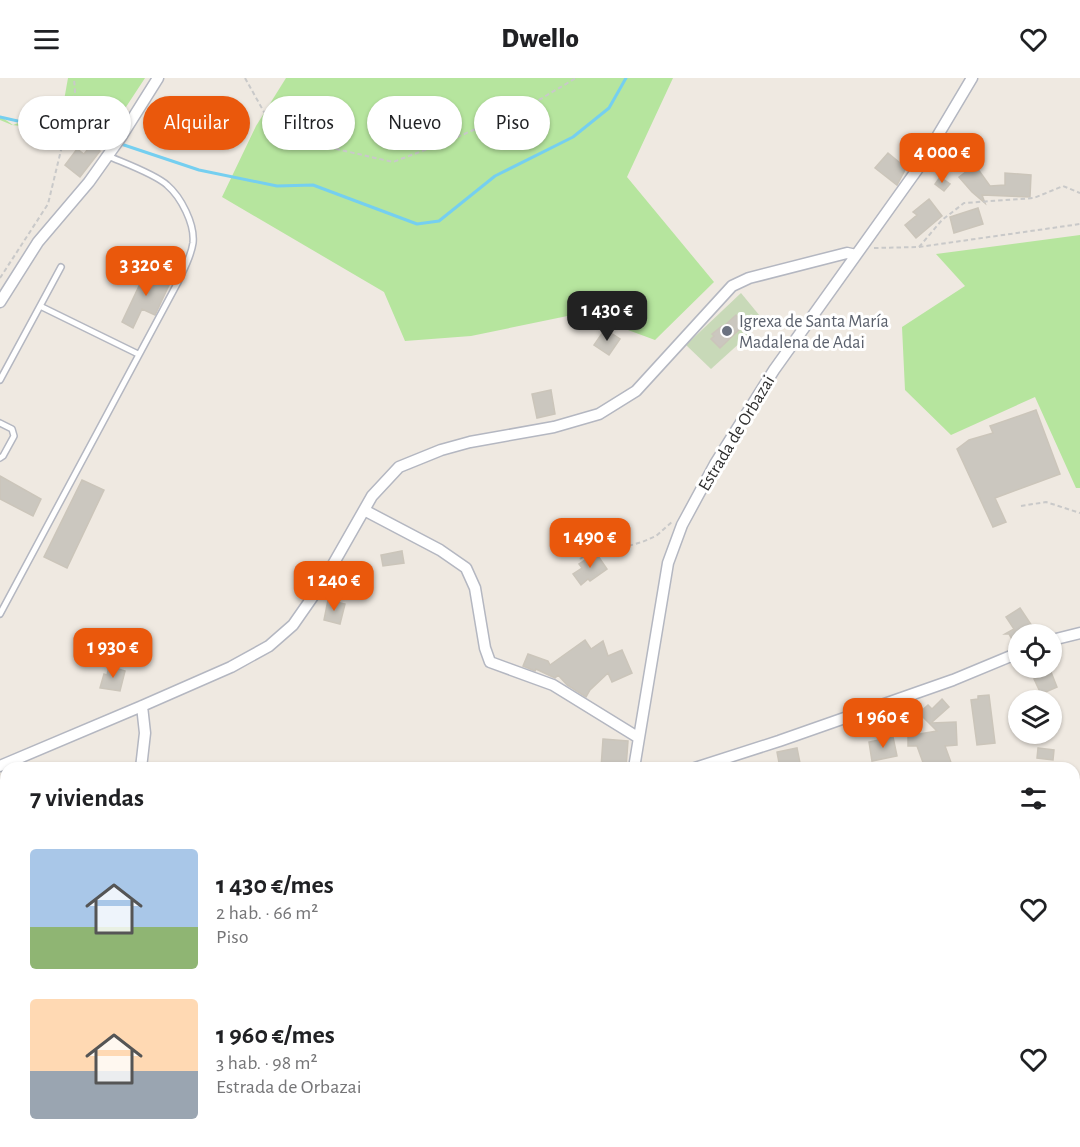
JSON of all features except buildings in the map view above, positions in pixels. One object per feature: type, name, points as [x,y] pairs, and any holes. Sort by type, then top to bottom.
[{"type":"street","points":[[0,302],[38,242],[89,183],[158,78]]},
{"type":"street","name":"Estrada de Orbazai","points":[[635,762],[668,563],[682,525],[715,464],[774,370],[919,167],[972,78]]},
{"type":"street","points":[[9,762],[231,667],[269,646],[293,625],[323,582],[372,496],[399,467],[441,450],[471,442],[554,427],[598,414],[636,392],[732,286],[749,278],[859,251]]},
{"type":"street","points":[[832,257],[846,269]]},
{"type":"street","points":[[364,510],[440,550],[466,568],[475,588],[485,648],[490,662],[553,685],[639,738]]},
{"type":"street","points":[[1062,638],[1080,633]]},
{"type":"street","points":[[713,762],[942,684],[1008,657]]},
{"type":"street","points":[[142,706],[145,733],[142,762]]},
{"type":"lane","points":[[0,614],[189,258],[193,240],[180,199],[166,183],[108,156]]},
{"type":"lane","points":[[0,380],[61,267]]},
{"type":"lane","points":[[40,306],[138,354]]},
{"type":"lane","points":[[0,423],[12,429],[14,436],[0,458]]},
{"type":"path","points":[[0,278],[48,204],[75,92],[74,78]]},
{"type":"path","points":[[245,78],[264,112],[319,145],[393,162],[527,107],[576,78]]},
{"type":"path","points":[[919,247],[942,220],[964,203],[1034,198],[1063,186],[1080,193]]},
{"type":"path","points":[[859,251],[919,247],[1080,224]]},
{"type":"path","points":[[1021,506],[1046,502],[1080,513]]},
{"type":"path","points":[[580,559],[595,549],[611,551],[642,542],[656,536],[672,522]]},
{"type":"green space","points":[[68,78],[145,78],[131,99],[131,96],[65,96]]},
{"type":"green space","points":[[286,78],[673,78],[627,177],[714,282],[655,340],[582,313],[471,336],[405,341],[384,292],[222,197],[245,150],[250,150],[250,139],[262,116],[262,150],[355,150],[355,96],[275,96]]},
{"type":"green space","points":[[0,116],[13,125],[18,123],[18,126],[12,125],[0,120]]},
{"type":"green space","points":[[1080,235],[1080,488],[1076,488],[1035,397],[951,435],[905,390],[902,327],[965,286],[936,254]]},
{"type":"green space","points":[[741,293],[764,321],[711,369],[686,345]]},
{"type":"waterway","points":[[131,147],[199,170],[277,186],[313,185],[417,224],[439,221],[495,176],[573,137],[609,108],[626,78]]},
{"type":"waterway","points":[[0,117],[18,121]]},
{"type":"place","name":"Igrexa de Santa María Madalena de Adai","points":[[727,331]]}]
